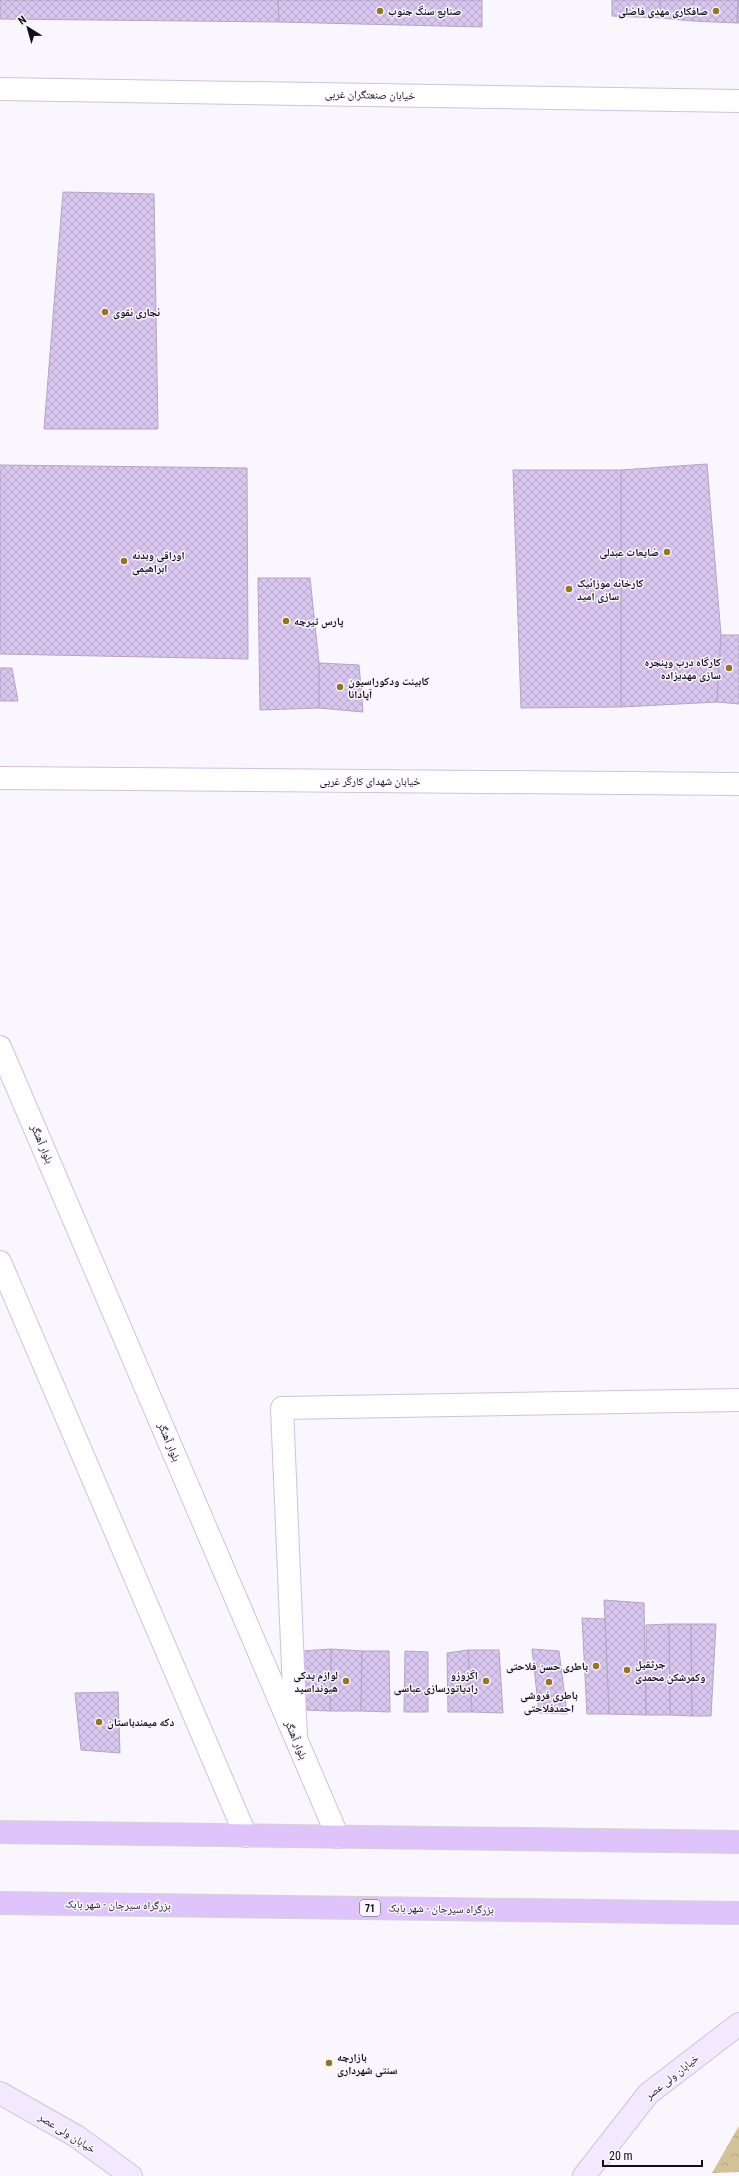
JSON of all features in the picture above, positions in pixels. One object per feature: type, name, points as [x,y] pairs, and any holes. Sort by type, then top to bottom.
[{"type":"highway","points":[[0,1832],[739,1842]]},
{"type":"highway","name":"بزرگراه سیرجان - شهر بابک","points":[[0,1903],[739,1913]]},
{"type":"main road","name":"خیابان ولی عصر","points":[[584,2176],[648,2094],[739,2024]]},
{"type":"main road","name":"خیابان ولی عصر","points":[[0,2092],[76,2136],[131,2176]]},
{"type":"street","name":"خیابان صنعتگران غربی","points":[[0,89],[739,101]]},
{"type":"street","name":"خیابان شهدای کارگر غربی","points":[[0,778],[739,784]]},
{"type":"street","name":"بلوار آهنگر","points":[[0,1047],[338,1837]]},
{"type":"street","points":[[0,1262],[246,1836]]},
{"type":"street","points":[[296,1740],[282,1408],[739,1400]]},
{"type":"green space","points":[[739,2126],[739,2172],[712,2173]]},
{"type":"building","points":[[0,0],[278,0],[279,22],[0,19]]},
{"type":"building","name":"صنایع سنگ جنوب","points":[[278,0],[482,0],[482,27],[279,22]]},
{"type":"building","points":[[612,0],[660,0],[661,18],[612,16]]},
{"type":"building","points":[[660,0],[694,0],[693,21],[661,18]]},
{"type":"building","name":"صافکاری مهدی فاضلی","points":[[694,0],[738,0],[737,23],[693,21]]},
{"type":"building","points":[[738,0],[739,23],[737,23]]},
{"type":"building","name":"نجاری نقوی","points":[[63,192],[154,194],[158,429],[44,429]]},
{"type":"building","name":"ضایعات عبدلی","points":[[707,464],[721,635],[717,702],[621,707],[621,470]]},
{"type":"building","name":"اوراقی وبدنه ابراهیمی","points":[[0,465],[247,468],[248,659],[0,654]]},
{"type":"building","name":"کارخانه موزائیک سازی امید","points":[[513,470],[621,470],[621,707],[521,708]]},
{"type":"building","name":"پارس تیرچه","points":[[258,578],[310,578],[319,663],[319,708],[260,710]]},
{"type":"building","name":"کارگاه درب وپنجره سازی مهدیزاده","points":[[721,635],[739,635],[739,704],[717,702]]},
{"type":"building","name":"کابینت ودکوراسیون آپادانا","points":[[319,663],[359,665],[363,712],[319,708]]},
{"type":"building","points":[[0,668],[12,668],[18,701],[0,701]]},
{"type":"building","name":"جرثقیل وکمرشکن محمدی","points":[[604,1600],[644,1603],[646,1715],[609,1714]]},
{"type":"building","name":"باطری حسن فلاحتی","points":[[582,1618],[605,1619],[609,1714],[587,1714]]},
{"type":"building","points":[[669,1624],[691,1624],[692,1716],[670,1715]]},
{"type":"building","points":[[669,1624],[670,1715],[646,1715],[646,1625]]},
{"type":"building","points":[[691,1624],[716,1624],[711,1716],[692,1716]]},
{"type":"building","name":"لوازم یدکی هیونداسید","points":[[331,1649],[362,1651],[361,1711],[330,1711]]},
{"type":"building","points":[[331,1649],[330,1711],[305,1710],[303,1651]]},
{"type":"building","name":"باطری فروشی احمدفلاحتی","points":[[532,1649],[559,1651],[567,1714],[539,1713]]},
{"type":"building","name":"اگزوزو رادیاتورسازی عباسی","points":[[468,1650],[499,1650],[503,1713],[472,1712]]},
{"type":"building","points":[[468,1650],[472,1712],[448,1712],[447,1653]]},
{"type":"building","points":[[362,1651],[389,1651],[390,1712],[361,1711]]},
{"type":"building","points":[[405,1651],[428,1652],[428,1712],[404,1712]]},
{"type":"building","name":"دکه میمندباستان","points":[[118,1692],[120,1753],[81,1750],[75,1693]]},
{"type":"place","name":"صنایع سنگ جنوب","points":[[380,11]]},
{"type":"place","name":"صافکاری مهدی فاضلی","points":[[716,11]]},
{"type":"place","name":"نجاری نقوی","points":[[105,312]]},
{"type":"place","name":"ضایعات عبدلی","points":[[667,552]]},
{"type":"place","name":"اوراقی وبدنه ابراهیمی","points":[[124,561]]},
{"type":"place","name":"کارخانه موزائیک سازی امید","points":[[569,589]]},
{"type":"place","name":"پارس تیرچه","points":[[286,621]]},
{"type":"place","name":"کارگاه درب وپنجره سازی مهدیزاده","points":[[729,668]]},
{"type":"place","name":"کابینت ودکوراسیون آپادانا","points":[[340,687]]},
{"type":"place","name":"باطری حسن فلاحتی","points":[[596,1666]]},
{"type":"place","name":"جرثقیل وکمرشکن محمدی","points":[[627,1670]]},
{"type":"place","name":"لوازم یدکی هیونداسید","points":[[346,1681]]},
{"type":"place","name":"اگزوزو رادیاتورسازی عباسی","points":[[486,1681]]},
{"type":"place","name":"باطری فروشی احمدفلاحتی","points":[[549,1682]]},
{"type":"place","name":"دکه میمندباستان","points":[[99,1722]]},
{"type":"place","name":"بازارچه سنتی شهرداری","points":[[329,2063]]}]
